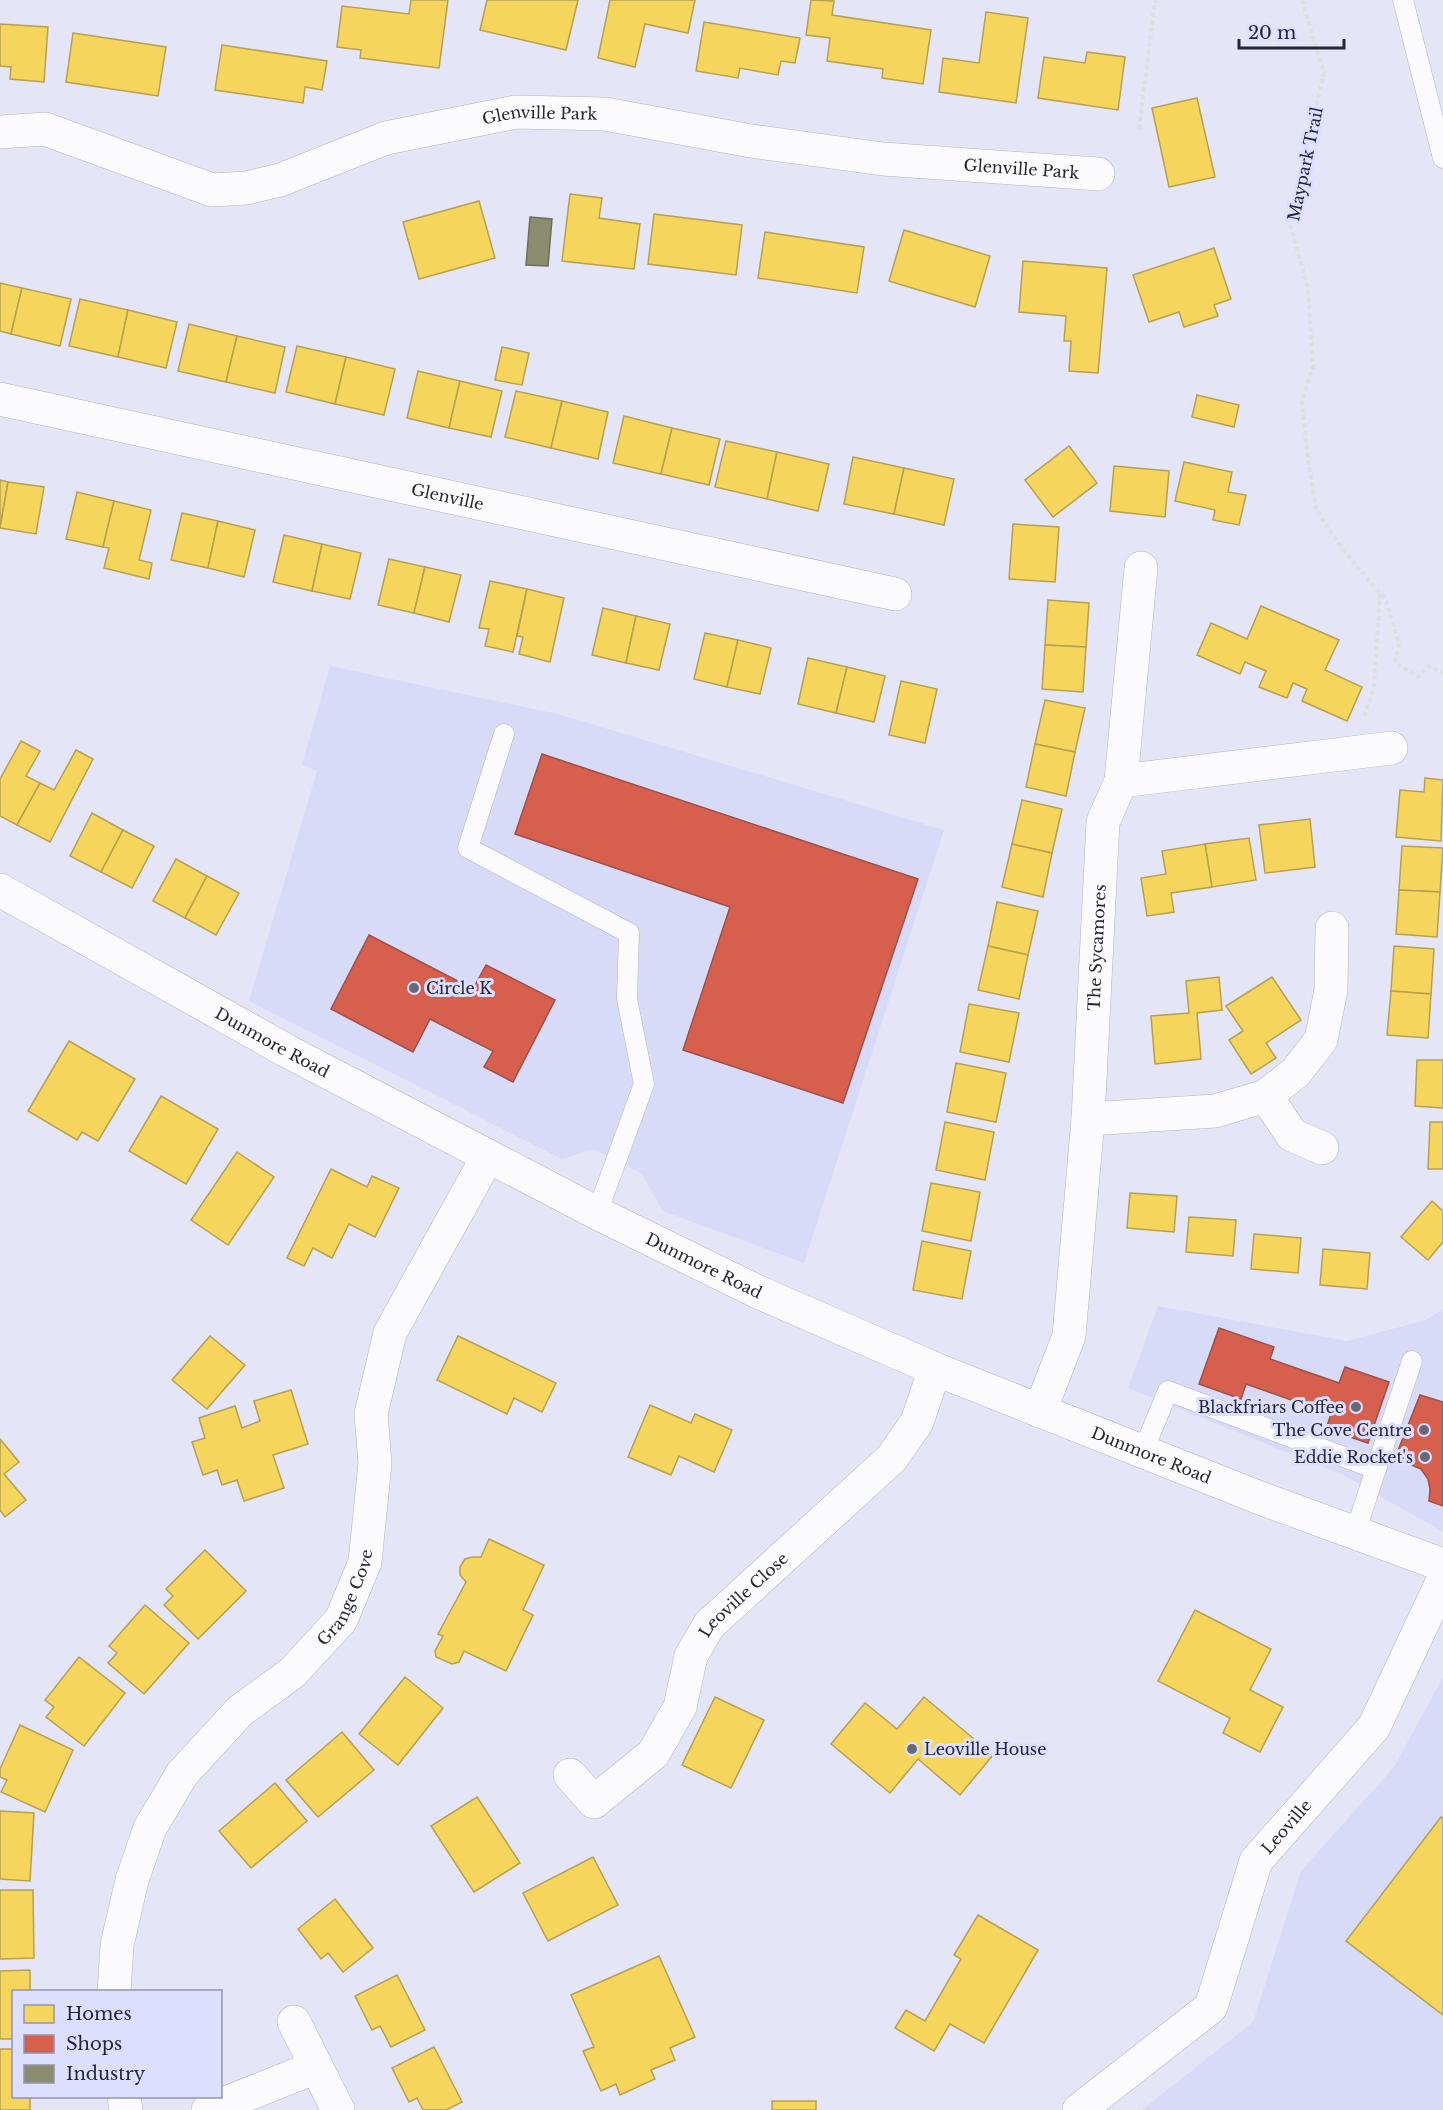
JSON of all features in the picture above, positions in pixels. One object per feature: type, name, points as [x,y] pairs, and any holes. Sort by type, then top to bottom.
[{"type":"street","name":"Glenville Park","points":[[0,132],[45,129],[212,190],[246,188],[280,180],[386,138],[516,112],[605,114],[750,141],[883,159],[1098,174]]},
{"type":"street","name":"Glenville","points":[[0,399],[895,594]]},
{"type":"street","name":"The Sycamores","points":[[1040,1411],[1069,1336],[1088,1119],[1103,822],[1121,781],[1141,568]]},
{"type":"street","points":[[1121,781],[1391,748]]},
{"type":"street","name":"Dunmore Road","points":[[0,890],[231,1020],[597,1213],[758,1292],[935,1369],[1040,1411],[1260,1498],[1443,1565]]},
{"type":"street","points":[[1088,1119],[1215,1111],[1266,1096],[1296,1072],[1321,1040],[1331,990],[1332,928]]},
{"type":"street","points":[[1266,1096],[1292,1135],[1322,1148]]},
{"type":"street","name":"Grange Cove","points":[[114,1990],[117,1945],[132,1880],[150,1828],[182,1774],[240,1711],[292,1673],[341,1620],[365,1562],[375,1463],[371,1414],[390,1333],[488,1156]]},
{"type":"street","name":"Leoville Close","points":[[570,1775],[594,1802],[653,1754],[680,1707],[691,1656],[710,1625],[892,1458],[917,1422],[935,1369]]},
{"type":"street","name":"Leoville","points":[[1079,2110],[1211,2007],[1256,1861],[1374,1727],[1443,1580]]},
{"type":"street","points":[[294,2022],[338,2110]]},
{"type":"street","points":[[208,2110],[316,2067]]},
{"type":"lane","points":[[1404,0],[1443,158]]},
{"type":"lane","points":[[504,734],[468,849],[629,933],[627,999],[644,1084],[597,1213]]},
{"type":"lane","points":[[1355,1533],[1412,1361]]},
{"type":"lane","points":[[1143,1451],[1168,1391],[1376,1469]]},
{"type":"path","points":[[1139,129],[1155,0]]},
{"type":"path","name":"Maypark Trail","points":[[1302,0],[1324,73],[1289,221],[1308,288],[1313,367],[1302,400],[1316,510],[1344,551],[1386,600],[1399,644],[1395,663],[1418,677],[1428,666],[1443,673]]},
{"type":"path","points":[[1342,754],[1359,730],[1374,688],[1380,593]]},
{"type":"shaded area","points":[[330,666],[558,714],[944,830],[804,1263],[663,1211],[641,1173],[594,1149],[562,1159],[249,1001],[317,771],[302,765]]},
{"type":"shaded area","points":[[1158,1306],[1347,1341],[1426,1320],[1443,1309],[1443,1532],[1343,1475],[1128,1388]]},
{"type":"shaded area","points":[[1443,1677],[1443,2110],[1142,2110],[1253,2022],[1301,1871],[1394,1767]]},
{"type":"building: Homes","points":[[411,0],[448,0],[439,68],[360,58],[361,50],[337,47],[342,6],[409,14]]},
{"type":"building: Homes","points":[[487,0],[578,0],[566,50],[480,30]]},
{"type":"building: Homes","points":[[610,0],[695,0],[688,33],[645,24],[635,67],[598,58]]},
{"type":"building: Homes","points":[[811,0],[834,1],[832,15],[931,30],[923,84],[882,78],[883,69],[827,61],[830,38],[806,35]]},
{"type":"building: Homes","points":[[986,12],[1028,18],[1016,103],[939,92],[943,58],[979,63]]},
{"type":"building: Homes","points":[[704,22],[800,38],[795,63],[781,61],[778,75],[740,68],[738,78],[696,71]]},
{"type":"building: Homes","points":[[0,24],[48,27],[44,82],[10,79],[11,67],[0,66]]},
{"type":"building: Homes","points":[[73,33],[166,47],[158,96],[66,82]]},
{"type":"building: Homes","points":[[222,45],[327,61],[322,90],[305,87],[303,103],[215,90]]},
{"type":"building: Homes","points":[[1087,52],[1125,57],[1118,110],[1038,98],[1044,57],[1085,63]]},
{"type":"building: Homes","points":[[1197,98],[1215,177],[1169,187],[1152,108]]},
{"type":"building: Homes","points":[[570,194],[602,198],[599,218],[640,224],[634,269],[562,261]]},
{"type":"building: Homes","points":[[479,201],[495,258],[419,279],[403,222]]},
{"type":"building: Homes","points":[[654,214],[742,225],[736,275],[648,264]]},
{"type":"building: Homes","points":[[904,230],[990,256],[975,307],[889,281]]},
{"type":"building: Homes","points":[[765,232],[864,247],[857,293],[758,278]]},
{"type":"building: Homes","points":[[1214,248],[1231,299],[1214,305],[1218,316],[1184,327],[1179,312],[1149,322],[1133,275]]},
{"type":"building: Homes","points":[[1023,261],[1107,268],[1098,373],[1069,371],[1071,341],[1064,341],[1066,316],[1019,312]]},
{"type":"building: Homes","points":[[0,283],[22,288],[11,334],[0,331]]},
{"type":"building: Homes","points":[[22,288],[71,299],[60,346],[11,334]]},
{"type":"building: Homes","points":[[80,299],[128,310],[118,357],[69,346]]},
{"type":"building: Homes","points":[[128,310],[177,322],[166,368],[118,357]]},
{"type":"building: Homes","points":[[189,324],[237,336],[226,382],[178,371]]},
{"type":"building: Homes","points":[[237,336],[285,347],[275,393],[226,382]]},
{"type":"building: Homes","points":[[297,346],[346,357],[335,404],[286,392]]},
{"type":"building: Homes","points":[[502,347],[529,353],[522,385],[495,380]]},
{"type":"building: Homes","points":[[346,357],[395,369],[384,415],[335,404]]},
{"type":"building: Homes","points":[[418,371],[460,381],[449,428],[407,418]]},
{"type":"building: Homes","points":[[460,381],[502,391],[491,437],[449,428]]},
{"type":"building: Homes","points":[[516,391],[562,401],[551,448],[505,437]]},
{"type":"building: Homes","points":[[1197,395],[1239,405],[1234,427],[1192,417]]},
{"type":"building: Homes","points":[[562,401],[608,412],[598,459],[551,448]]},
{"type":"building: Homes","points":[[624,416],[672,428],[661,474],[613,463]]},
{"type":"building: Homes","points":[[672,428],[720,439],[709,485],[661,474]]},
{"type":"building: Homes","points":[[726,441],[777,452],[767,499],[715,487]]},
{"type":"building: Homes","points":[[1069,446],[1097,483],[1053,517],[1025,480]]},
{"type":"building: Homes","points":[[777,452],[829,464],[818,511],[767,499]]},
{"type":"building: Homes","points":[[853,457],[904,468],[894,514],[844,504]]},
{"type":"building: Homes","points":[[1184,462],[1232,472],[1228,492],[1246,495],[1239,525],[1213,520],[1215,510],[1175,501]]},
{"type":"building: Homes","points":[[1114,466],[1169,471],[1165,517],[1110,511]]},
{"type":"building: Homes","points":[[904,468],[954,479],[944,525],[894,514]]},
{"type":"building: Homes","points":[[0,480],[8,482],[0,528]]},
{"type":"building: Homes","points":[[8,482],[44,487],[36,534],[0,528]]},
{"type":"building: Homes","points":[[77,492],[114,501],[103,547],[66,539]]},
{"type":"building: Homes","points":[[114,501],[151,510],[139,560],[152,563],[149,579],[104,568],[109,548],[103,547]]},
{"type":"building: Homes","points":[[182,513],[218,521],[208,568],[171,560]]},
{"type":"building: Homes","points":[[218,521],[255,530],[244,577],[208,568]]},
{"type":"building: Homes","points":[[1013,524],[1059,527],[1055,582],[1009,579]]},
{"type":"building: Homes","points":[[284,535],[322,544],[312,591],[273,582]]},
{"type":"building: Homes","points":[[322,544],[361,553],[350,599],[312,591]]},
{"type":"building: Homes","points":[[389,559],[425,567],[414,613],[378,605]]},
{"type":"building: Homes","points":[[425,567],[461,575],[449,622],[414,613]]},
{"type":"building: Homes","points":[[490,581],[527,589],[513,652],[485,646],[489,629],[479,628]]},
{"type":"building: Homes","points":[[527,589],[564,598],[550,662],[519,654],[523,637],[517,636]]},
{"type":"building: Homes","points":[[1048,600],[1089,603],[1086,647],[1045,645]]},
{"type":"building: Homes","points":[[1261,606],[1339,640],[1325,670],[1362,687],[1347,721],[1302,701],[1307,689],[1293,683],[1287,698],[1259,687],[1266,671],[1245,662],[1240,674],[1197,655],[1211,623],[1247,639]]},
{"type":"building: Homes","points":[[603,608],[636,616],[626,663],[592,655]]},
{"type":"building: Homes","points":[[636,616],[670,624],[659,670],[626,663]]},
{"type":"building: Homes","points":[[705,633],[738,640],[727,687],[694,679]]},
{"type":"building: Homes","points":[[738,640],[771,648],[760,694],[727,687]]},
{"type":"building: Homes","points":[[1045,645],[1086,647],[1083,692],[1042,689]]},
{"type":"building: Homes","points":[[808,658],[847,667],[836,713],[798,704]]},
{"type":"building: Homes","points":[[847,667],[885,676],[874,722],[836,713]]},
{"type":"building: Homes","points":[[901,681],[937,689],[925,743],[889,735]]},
{"type":"building: Homes","points":[[1045,700],[1085,708],[1075,752],[1035,744]]},
{"type":"building: Homes","points":[[21,741],[40,751],[26,776],[40,783],[17,825],[0,816],[0,779]]},
{"type":"building: Homes","points":[[1035,744],[1075,752],[1066,796],[1026,787]]},
{"type":"building: Homes","points":[[76,750],[93,759],[50,842],[17,825],[40,783],[54,790]]},
{"type":"building: Homes","points":[[1425,778],[1443,780],[1441,841],[1396,837],[1400,790],[1424,792]]},
{"type":"building: Homes","points":[[1022,800],[1062,809],[1052,853],[1012,844]]},
{"type":"building: Homes","points":[[92,813],[123,830],[101,872],[70,856]]},
{"type":"building: Homes","points":[[1310,819],[1315,867],[1265,873],[1259,825]]},
{"type":"building: Homes","points":[[123,830],[154,846],[132,888],[101,872]]},
{"type":"building: Homes","points":[[1249,838],[1256,880],[1212,887],[1205,844]]},
{"type":"building: Homes","points":[[1012,844],[1052,853],[1043,897],[1002,887]]},
{"type":"building: Homes","points":[[1205,844],[1212,887],[1171,893],[1174,912],[1147,916],[1141,878],[1166,874],[1162,851]]},
{"type":"building: Homes","points":[[1402,846],[1443,848],[1440,892],[1399,890]]},
{"type":"building: Homes","points":[[176,859],[207,876],[185,918],[153,901]]},
{"type":"building: Homes","points":[[207,876],[239,893],[216,935],[185,918]]},
{"type":"building: Homes","points":[[1399,890],[1440,892],[1437,937],[1396,934]]},
{"type":"building: Homes","points":[[997,902],[1038,911],[1028,955],[988,946]]},
{"type":"building: Homes","points":[[988,946],[1028,955],[1019,999],[978,990]]},
{"type":"building: Homes","points":[[1394,946],[1434,949],[1431,994],[1391,991]]},
{"type":"building: Homes","points":[[1219,977],[1222,1010],[1197,1013],[1201,1059],[1155,1064],[1151,1016],[1189,1013],[1186,981]]},
{"type":"building: Homes","points":[[1272,977],[1301,1020],[1266,1043],[1276,1058],[1251,1074],[1229,1040],[1243,1031],[1226,1006]]},
{"type":"building: Homes","points":[[1391,991],[1431,994],[1428,1038],[1387,1035]]},
{"type":"building: Homes","points":[[969,1004],[1019,1013],[1009,1062],[960,1052]]},
{"type":"building: Homes","points":[[69,1041],[135,1079],[98,1141],[82,1132],[77,1140],[28,1111]]},
{"type":"building: Homes","points":[[1417,1060],[1443,1060],[1443,1108],[1415,1106]]},
{"type":"building: Homes","points":[[956,1063],[1006,1073],[996,1122],[947,1112]]},
{"type":"building: Homes","points":[[161,1096],[218,1129],[186,1184],[129,1151]]},
{"type":"building: Homes","points":[[945,1122],[994,1132],[985,1180],[936,1170]]},
{"type":"building: Homes","points":[[1430,1122],[1443,1122],[1443,1169],[1428,1169]]},
{"type":"building: Homes","points":[[237,1152],[274,1177],[228,1245],[191,1220]]},
{"type":"building: Homes","points":[[331,1169],[367,1187],[372,1176],[399,1188],[375,1237],[349,1224],[332,1258],[313,1248],[304,1266],[287,1258]]},
{"type":"building: Homes","points":[[931,1183],[980,1192],[971,1241],[922,1231]]},
{"type":"building: Homes","points":[[1130,1193],[1177,1196],[1174,1232],[1127,1228]]},
{"type":"building: Homes","points":[[1432,1201],[1443,1211],[1443,1242],[1428,1260],[1401,1237]]},
{"type":"building: Homes","points":[[1189,1217],[1236,1220],[1233,1256],[1186,1252]]},
{"type":"building: Homes","points":[[1254,1234],[1301,1238],[1298,1273],[1251,1269]]},
{"type":"building: Homes","points":[[922,1241],[971,1251],[962,1299],[913,1290]]},
{"type":"building: Homes","points":[[1323,1249],[1370,1253],[1367,1289],[1320,1285]]},
{"type":"building: Homes","points":[[210,1336],[245,1365],[207,1409],[172,1380]]},
{"type":"building: Homes","points":[[458,1336],[556,1383],[542,1412],[514,1398],[507,1414],[437,1380]]},
{"type":"building: Homes","points":[[291,1390],[308,1444],[273,1455],[284,1488],[244,1501],[237,1480],[222,1485],[217,1470],[203,1475],[192,1442],[205,1438],[199,1418],[235,1406],[242,1428],[260,1421],[254,1401]]},
{"type":"building: Homes","points":[[650,1405],[691,1423],[695,1414],[732,1430],[714,1472],[679,1456],[671,1475],[628,1457]]},
{"type":"building: Homes","points":[[0,1439],[19,1462],[4,1474],[26,1500],[5,1517],[0,1510]]},
{"type":"building: Homes","points":[[489,1539],[544,1565],[523,1610],[533,1615],[506,1671],[464,1651],[459,1662],[452,1664],[436,1657],[435,1651],[443,1636],[438,1634],[466,1582],[460,1575],[460,1567],[465,1559],[481,1557]]},
{"type":"building: Homes","points":[[205,1550],[246,1591],[198,1639],[164,1605],[173,1596],[166,1589]]},
{"type":"building: Homes","points":[[145,1605],[189,1643],[144,1694],[108,1663],[117,1653],[109,1646]]},
{"type":"building: Homes","points":[[1195,1610],[1271,1649],[1250,1690],[1283,1707],[1260,1752],[1223,1733],[1230,1718],[1158,1681]]},
{"type":"building: Homes","points":[[79,1657],[125,1693],[84,1746],[46,1717],[54,1707],[45,1700]]},
{"type":"building: Homes","points":[[405,1677],[443,1708],[398,1765],[359,1734]]},
{"type":"building: Homes","points":[[715,1697],[764,1720],[731,1788],[682,1765]]},
{"type":"building: Homes","name":"Leoville House","points":[[924,1697],[993,1755],[960,1795],[918,1759],[890,1793],[831,1744],[865,1703],[897,1729]]},
{"type":"building: Homes","points":[[20,1725],[73,1750],[45,1812],[1,1792],[7,1780],[0,1777],[0,1769]]},
{"type":"building: Homes","points":[[342,1732],[374,1770],[318,1817],[286,1780]]},
{"type":"building: Homes","points":[[275,1783],[307,1821],[251,1868],[219,1831]]},
{"type":"building: Homes","points":[[477,1797],[520,1863],[474,1892],[431,1826]]},
{"type":"building: Homes","points":[[0,1811],[34,1813],[30,1881],[0,1879]]},
{"type":"building: Homes","points":[[1441,1817],[1443,1818],[1443,2015],[1346,1941]]},
{"type":"building: Homes","points":[[593,1857],[618,1905],[548,1941],[523,1893]]},
{"type":"building: Homes","points":[[0,1890],[33,1890],[34,1958],[0,1959]]},
{"type":"building: Homes","points":[[335,1899],[373,1948],[343,1972],[328,1953],[321,1959],[298,1929]]},
{"type":"building: Homes","points":[[978,1915],[1038,1950],[984,2043],[950,2024],[934,2051],[895,2028],[906,2010],[925,2021],[961,1959],[954,1955]]},
{"type":"building: Homes","points":[[659,1956],[695,2037],[670,2048],[675,2060],[651,2070],[655,2079],[620,2095],[616,2084],[601,2091],[583,2051],[594,2047],[571,1995]]},
{"type":"building: Homes","points":[[30,1970],[30,1990],[12,1990],[12,2039],[0,2039],[0,1971]]},
{"type":"building: Homes","points":[[397,1975],[425,2030],[391,2047],[380,2026],[372,2030],[355,1996]]},
{"type":"building: Homes","points":[[434,2047],[462,2102],[446,2110],[423,2110],[417,2098],[409,2102],[392,2068]]},
{"type":"building: Homes","points":[[0,2049],[12,2049],[12,2098],[30,2098],[30,2110],[0,2110]]},
{"type":"building: Homes","points":[[772,2101],[816,2101],[816,2110],[772,2110]]},
{"type":"building: Shops","points":[[542,754],[918,879],[843,1103],[683,1050],[730,907],[515,834]]},
{"type":"building: Shops","points":[[369,935],[473,989],[486,965],[555,1000],[513,1082],[484,1067],[493,1051],[430,1019],[413,1052],[331,1009]]},
{"type":"building: Shops","points":[[1219,1328],[1274,1347],[1270,1359],[1339,1383],[1345,1367],[1389,1382],[1368,1443],[1326,1429],[1331,1414],[1246,1384],[1241,1399],[1199,1384]]},
{"type":"building: Shops","name":"The Cove Centre","points":[[1420,1395],[1443,1402],[1443,1506],[1429,1501],[1428,1479],[1421,1469],[1395,1458]]},
{"type":"building: Industry","points":[[530,217],[552,219],[548,266],[526,265]]},
{"type":"place","name":"Circle K","points":[[414,988]]},
{"type":"place","name":"Blackfriars Coffee","points":[[1356,1407]]},
{"type":"place","name":"The Cove Centre","points":[[1424,1430]]},
{"type":"place","name":"Eddie Rocket's","points":[[1425,1457]]},
{"type":"place","name":"Leoville House","points":[[912,1749]]}]
